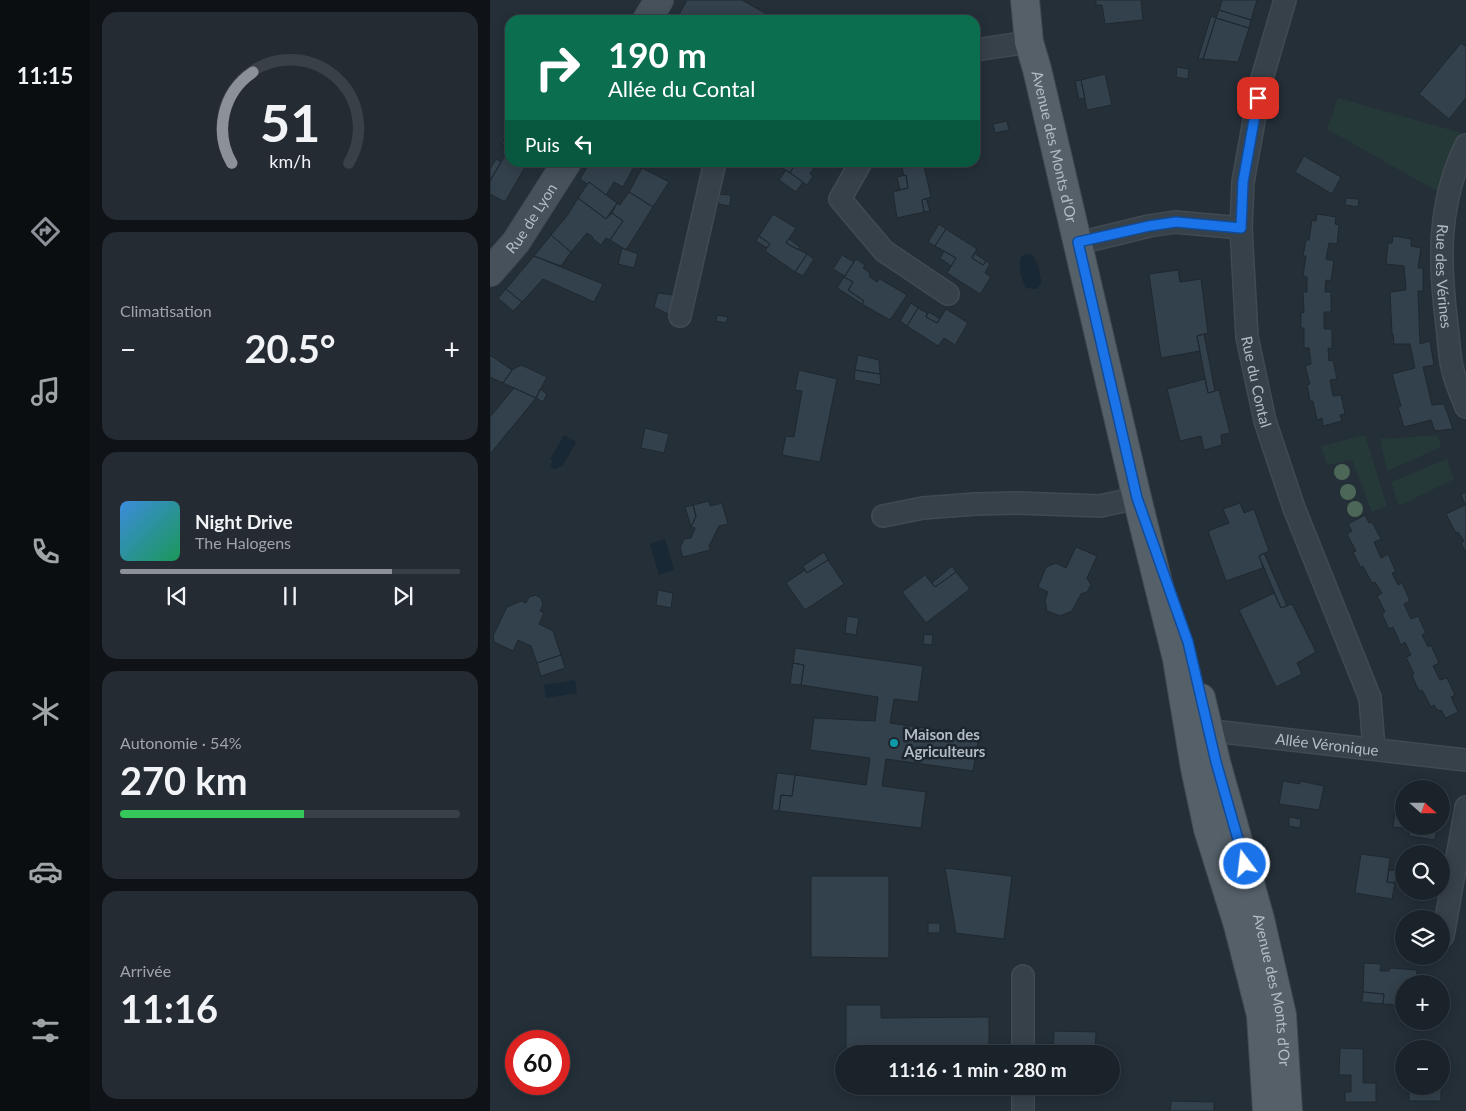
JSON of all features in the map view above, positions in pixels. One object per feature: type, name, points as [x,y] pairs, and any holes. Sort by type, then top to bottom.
[{"type":"main road","name":"Avenue des Monts d'Or","points":[[1025,0],[1029,42],[1078,242],[1137,498],[1188,642],[1199,729],[1208,829],[1238,925],[1261,1015],[1267,1111]]},
{"type":"main road","name":"Avenue des Monts d'Or","points":[[1199,729],[1260,919],[1282,1015],[1288,1111]]},
{"type":"street","points":[[650,15],[658,0]]},
{"type":"street","name":"Rue du Contal","points":[[1285,0],[1261,82],[1243,182],[1241,228],[1247,337],[1265,421],[1294,508],[1370,698],[1374,749]]},
{"type":"street","points":[[980,49],[1029,42]]},
{"type":"street","name":"Rue des Vérines","points":[[1466,146],[1458,162],[1447,195],[1441,239],[1442,284],[1452,371],[1466,408]]},
{"type":"street","name":"Rue de Lyon","points":[[490,272],[516,242],[564,167]]},
{"type":"street","points":[[680,316],[714,167]]},
{"type":"street","points":[[858,167],[840,200],[884,251],[948,294]]},
{"type":"street","points":[[1078,242],[1176,222],[1241,228]]},
{"type":"street","points":[[883,516],[923,508],[976,504],[1017,503],[1100,506],[1137,498]]},
{"type":"street","name":"Allée Véronique","points":[[1199,729],[1466,760]]},
{"type":"street","points":[[1448,910],[1466,807]]},
{"type":"street","points":[[1023,976],[1023,1045]]},
{"type":"street","points":[[1023,1095],[1023,1111]]},
{"type":"shaded area","points":[[1338,98],[1462,133],[1440,193],[1327,129]]},
{"type":"shaded area","points":[[1365,435],[1387,506],[1372,512],[1352,460],[1327,465],[1321,446]]},
{"type":"shaded area","points":[[1438,435],[1441,447],[1387,471],[1380,439]]},
{"type":"shaded area","points":[[1447,459],[1454,479],[1399,506],[1391,482]]},
{"type":"water","points":[[1025,254],[1032,255],[1036,260],[1041,283],[1036,289],[1026,288],[1021,277],[1020,261],[1021,257]]},
{"type":"water","points":[[564,435],[576,442],[562,467],[554,469],[550,466],[553,460],[550,459]]},
{"type":"water","points":[[665,539],[674,570],[659,575],[650,544]]},
{"type":"water","points":[[575,680],[577,693],[546,698],[544,685]]},
{"type":"building","points":[[687,0],[742,0],[768,15],[679,15]]},
{"type":"building","points":[[1096,0],[1141,0],[1143,20],[1105,24],[1102,5],[1096,5]]},
{"type":"building","points":[[1222,0],[1257,0],[1251,20],[1219,10]]},
{"type":"building","points":[[1219,10],[1251,20],[1249,28],[1216,18]]},
{"type":"building","points":[[1211,16],[1216,18],[1203,59],[1198,59]]},
{"type":"building","points":[[1216,18],[1249,28],[1238,62],[1203,59]]},
{"type":"building","points":[[1461,43],[1466,47],[1466,98],[1449,119],[1419,94]]},
{"type":"building","points":[[1177,67],[1189,69],[1188,79],[1176,77]]},
{"type":"building","points":[[1105,74],[1112,105],[1087,110],[1081,80]]},
{"type":"building","points":[[1081,80],[1085,98],[1079,99],[1075,81]]},
{"type":"building","points":[[1007,121],[1009,130],[995,133],[993,124]]},
{"type":"building","points":[[505,156],[505,167],[525,167],[505,202],[490,194],[490,181]]},
{"type":"building","points":[[1304,156],[1341,177],[1332,194],[1295,172]]},
{"type":"building","points":[[496,159],[501,162],[490,181],[490,169]]},
{"type":"building","points":[[587,167],[634,167],[623,187],[614,182],[606,195],[589,182],[587,184],[580,179]]},
{"type":"building","points":[[781,167],[793,167],[790,173]]},
{"type":"building","points":[[793,167],[814,167],[810,174],[813,176],[807,185],[790,173]]},
{"type":"building","points":[[902,167],[924,167],[931,197],[922,200],[924,212],[897,218],[893,192],[908,188],[906,175],[904,176]]},
{"type":"building","points":[[642,168],[669,182],[653,207],[629,192]]},
{"type":"building","points":[[786,170],[803,182],[796,192],[779,180]]},
{"type":"building","points":[[906,175],[908,188],[900,190],[897,177]]},
{"type":"building","points":[[589,182],[617,203],[606,219],[578,198]]},
{"type":"building","points":[[629,192],[653,207],[626,250],[610,240],[623,221],[612,213],[617,203],[620,205]]},
{"type":"building","points":[[719,194],[731,195],[730,206],[718,204]]},
{"type":"building","points":[[578,198],[606,219],[612,213],[623,221],[610,240],[606,238],[601,245],[587,233],[571,252],[551,235],[567,216]]},
{"type":"building","points":[[926,198],[930,211],[924,212],[922,200]]},
{"type":"building","points":[[1346,198],[1359,199],[1358,207],[1345,205]]},
{"type":"building","points":[[773,214],[796,228],[786,243],[807,254],[795,272],[765,251],[770,244],[759,236]]},
{"type":"building","points":[[1317,214],[1336,217],[1335,224],[1339,225],[1337,244],[1329,243],[1326,259],[1334,261],[1331,281],[1326,280],[1325,292],[1331,292],[1331,312],[1324,312],[1324,329],[1332,329],[1332,349],[1328,348],[1329,361],[1333,360],[1337,379],[1330,380],[1333,396],[1341,395],[1345,414],[1340,415],[1342,421],[1323,426],[1322,418],[1317,420],[1313,401],[1310,401],[1307,385],[1310,384],[1305,366],[1311,364],[1309,348],[1304,348],[1304,328],[1301,328],[1301,312],[1304,313],[1303,292],[1307,292],[1307,277],[1303,276],[1306,256],[1303,256],[1306,240],[1309,240],[1312,220],[1316,221]]},
{"type":"building","points":[[939,224],[946,229],[935,246],[928,242]]},
{"type":"building","points":[[946,229],[977,249],[972,258],[983,265],[986,261],[990,264],[985,273],[991,277],[980,294],[947,273],[956,258],[935,246]]},
{"type":"building","points":[[551,235],[571,252],[561,266],[534,256]]},
{"type":"building","points":[[759,236],[770,244],[767,248],[756,241]]},
{"type":"building","points":[[1393,236],[1411,239],[1411,246],[1421,248],[1418,268],[1423,268],[1423,291],[1418,291],[1420,344],[1430,341],[1434,365],[1423,367],[1432,405],[1444,404],[1453,429],[1435,431],[1431,420],[1404,427],[1398,407],[1401,406],[1392,374],[1415,368],[1410,344],[1394,344],[1392,333],[1390,292],[1406,290],[1404,266],[1386,264],[1388,243],[1392,243]]},
{"type":"building","points":[[789,239],[800,247],[798,250],[786,243]]},
{"type":"building","points":[[622,248],[638,254],[634,268],[618,264]]},
{"type":"building","points":[[944,251],[956,258],[951,266],[940,258]]},
{"type":"building","points":[[974,253],[986,261],[983,265],[972,258]]},
{"type":"building","points":[[807,254],[814,259],[803,276],[795,272]]},
{"type":"building","points":[[842,255],[854,262],[845,276],[833,269]]},
{"type":"building","points":[[534,256],[603,284],[594,302],[543,279],[522,302],[506,289]]},
{"type":"building","points":[[856,259],[865,265],[863,268],[877,282],[880,279],[907,295],[890,320],[862,304],[864,301],[848,290],[853,282],[844,277]]},
{"type":"building","points":[[1178,270],[1180,282],[1201,279],[1208,333],[1197,336],[1200,351],[1161,358],[1149,274]]},
{"type":"building","points":[[844,277],[853,282],[848,290],[864,301],[862,304],[837,288]]},
{"type":"building","points":[[506,289],[522,302],[513,311],[498,298]]},
{"type":"building","points":[[658,293],[674,295],[670,315],[654,307]]},
{"type":"building","points":[[911,303],[918,308],[907,326],[900,321]]},
{"type":"building","points":[[918,308],[927,313],[926,317],[937,323],[946,309],[968,323],[955,345],[944,338],[938,346],[907,326]]},
{"type":"building","points":[[929,312],[940,319],[937,323],[926,317]]},
{"type":"building","points":[[717,315],[728,317],[726,323],[716,321]]},
{"type":"building","points":[[1204,334],[1215,391],[1208,393],[1197,336]]},
{"type":"building","points":[[490,355],[512,370],[503,383],[490,377]]},
{"type":"building","points":[[858,355],[879,360],[880,374],[855,370]]},
{"type":"building","points":[[521,365],[547,377],[536,398],[503,383],[512,370]]},
{"type":"building","points":[[799,370],[837,379],[820,462],[782,455],[786,436],[794,437],[802,391],[795,390]]},
{"type":"building","points":[[855,370],[880,374],[881,385],[854,380]]},
{"type":"building","points":[[1205,379],[1208,393],[1219,390],[1230,433],[1221,435],[1222,445],[1204,450],[1201,436],[1180,441],[1167,389]]},
{"type":"building","points":[[514,388],[536,398],[490,454],[490,417]]},
{"type":"building","points":[[540,389],[547,394],[543,402],[536,398]]},
{"type":"building","points":[[645,428],[669,434],[664,453],[641,448]]},
{"type":"building","points":[[1466,492],[1466,553],[1461,543],[1464,541],[1458,532],[1456,533],[1446,514],[1465,505],[1461,494]]},
{"type":"building","points":[[709,501],[710,506],[722,503],[728,524],[719,526],[709,546],[710,550],[683,557],[680,548],[684,539],[691,538],[695,528],[691,527],[696,516],[693,505]]},
{"type":"building","points":[[1240,503],[1244,513],[1254,509],[1269,551],[1259,556],[1263,568],[1226,581],[1208,531],[1229,523],[1223,509]]},
{"type":"building","points":[[693,505],[696,516],[691,527],[685,507]]},
{"type":"building","points":[[1365,515],[1369,523],[1372,522],[1381,539],[1374,542],[1381,558],[1388,554],[1396,572],[1392,573],[1398,585],[1402,583],[1410,601],[1404,604],[1411,619],[1418,616],[1426,633],[1422,635],[1428,647],[1431,645],[1439,663],[1433,666],[1440,680],[1447,678],[1455,695],[1451,697],[1458,712],[1446,718],[1441,710],[1438,711],[1434,705],[1431,707],[1422,690],[1419,691],[1406,657],[1411,655],[1405,642],[1401,645],[1393,627],[1389,629],[1382,614],[1385,612],[1377,596],[1382,593],[1375,582],[1372,583],[1363,566],[1361,568],[1353,552],[1356,551],[1347,534],[1352,531],[1348,524]]},
{"type":"building","points":[[1076,547],[1097,556],[1087,578],[1091,585],[1087,592],[1081,594],[1072,611],[1060,616],[1047,611],[1045,600],[1048,592],[1038,587],[1046,567],[1056,563],[1066,568]]},
{"type":"building","points":[[824,552],[828,560],[807,573],[803,566]]},
{"type":"building","points":[[1264,553],[1287,606],[1281,608],[1259,556]]},
{"type":"building","points":[[828,560],[844,584],[805,610],[786,583],[805,570],[807,573]]},
{"type":"building","points":[[952,566],[956,572],[935,587],[932,583]]},
{"type":"building","points":[[956,572],[970,589],[926,623],[902,592],[925,575],[935,587]]},
{"type":"building","points":[[658,590],[673,593],[671,608],[656,605]]},
{"type":"building","points":[[1274,593],[1281,608],[1292,604],[1316,652],[1297,663],[1302,674],[1276,687],[1239,610]]},
{"type":"building","points":[[535,595],[541,598],[543,604],[540,611],[544,613],[539,624],[553,631],[561,655],[537,663],[531,646],[518,640],[513,651],[494,642],[493,636],[507,607],[521,601],[526,603],[529,597]]},
{"type":"building","points":[[847,616],[859,618],[856,635],[845,633]]},
{"type":"building","points":[[924,634],[933,635],[932,645],[923,644]]},
{"type":"building","name":"Maison des Agriculteurs","points":[[795,648],[923,666],[918,702],[894,699],[890,723],[979,736],[973,771],[886,759],[882,786],[926,792],[921,828],[779,811],[781,795],[792,796],[795,775],[866,785],[870,758],[810,750],[814,718],[875,721],[878,697],[801,685],[804,665],[793,663]]},
{"type":"building","points":[[561,655],[565,668],[541,676],[537,663]]},
{"type":"building","points":[[793,663],[804,665],[801,685],[790,684]]},
{"type":"building","points":[[777,773],[795,775],[792,796],[781,795],[779,811],[772,810]]},
{"type":"building","points":[[1283,781],[1300,784],[1300,781],[1324,786],[1319,810],[1279,804]]},
{"type":"building","points":[[1289,817],[1301,819],[1300,828],[1289,826]]},
{"type":"building","points":[[1409,835],[1436,835],[1435,840]]},
{"type":"building","points":[[1361,854],[1390,858],[1387,882],[1395,883],[1392,899],[1355,893]]},
{"type":"building","points":[[945,868],[1012,876],[1004,939],[956,933]]},
{"type":"building","points":[[1389,870],[1395,871],[1395,883],[1387,882]]},
{"type":"building","points":[[811,876],[889,876],[889,958],[811,957]]},
{"type":"building","points":[[928,923],[940,923],[940,933],[928,933]]},
{"type":"building","points":[[1364,963],[1381,964],[1380,971],[1389,971],[1390,968],[1417,970],[1417,975],[1395,975],[1395,1005],[1383,1004],[1384,994],[1363,992]]},
{"type":"building","points":[[1363,992],[1384,994],[1383,1004],[1362,1002]]},
{"type":"building","points":[[846,1005],[881,1005],[881,1018],[989,1017],[989,1045],[846,1045]]},
{"type":"building","points":[[1054,1031],[1096,1032],[1095,1045],[1053,1045]]},
{"type":"building","points":[[1340,1048],[1363,1049],[1363,1083],[1376,1083],[1376,1102],[1345,1102],[1345,1092],[1351,1092],[1351,1075],[1339,1075]]},
{"type":"building","points":[[1409,1095],[1441,1095],[1441,1101],[1409,1101]]},
{"type":"building","points":[[1171,1101],[1214,1102],[1214,1111],[1170,1111]]},
{"type":"place","name":"Maison des Agriculteurs","points":[[894,743]]},
{"type":"route","points":[[1245,864],[1216,762],[1188,642],[1137,498],[1078,242],[1176,222],[1241,228],[1243,182],[1258,98]]}]
